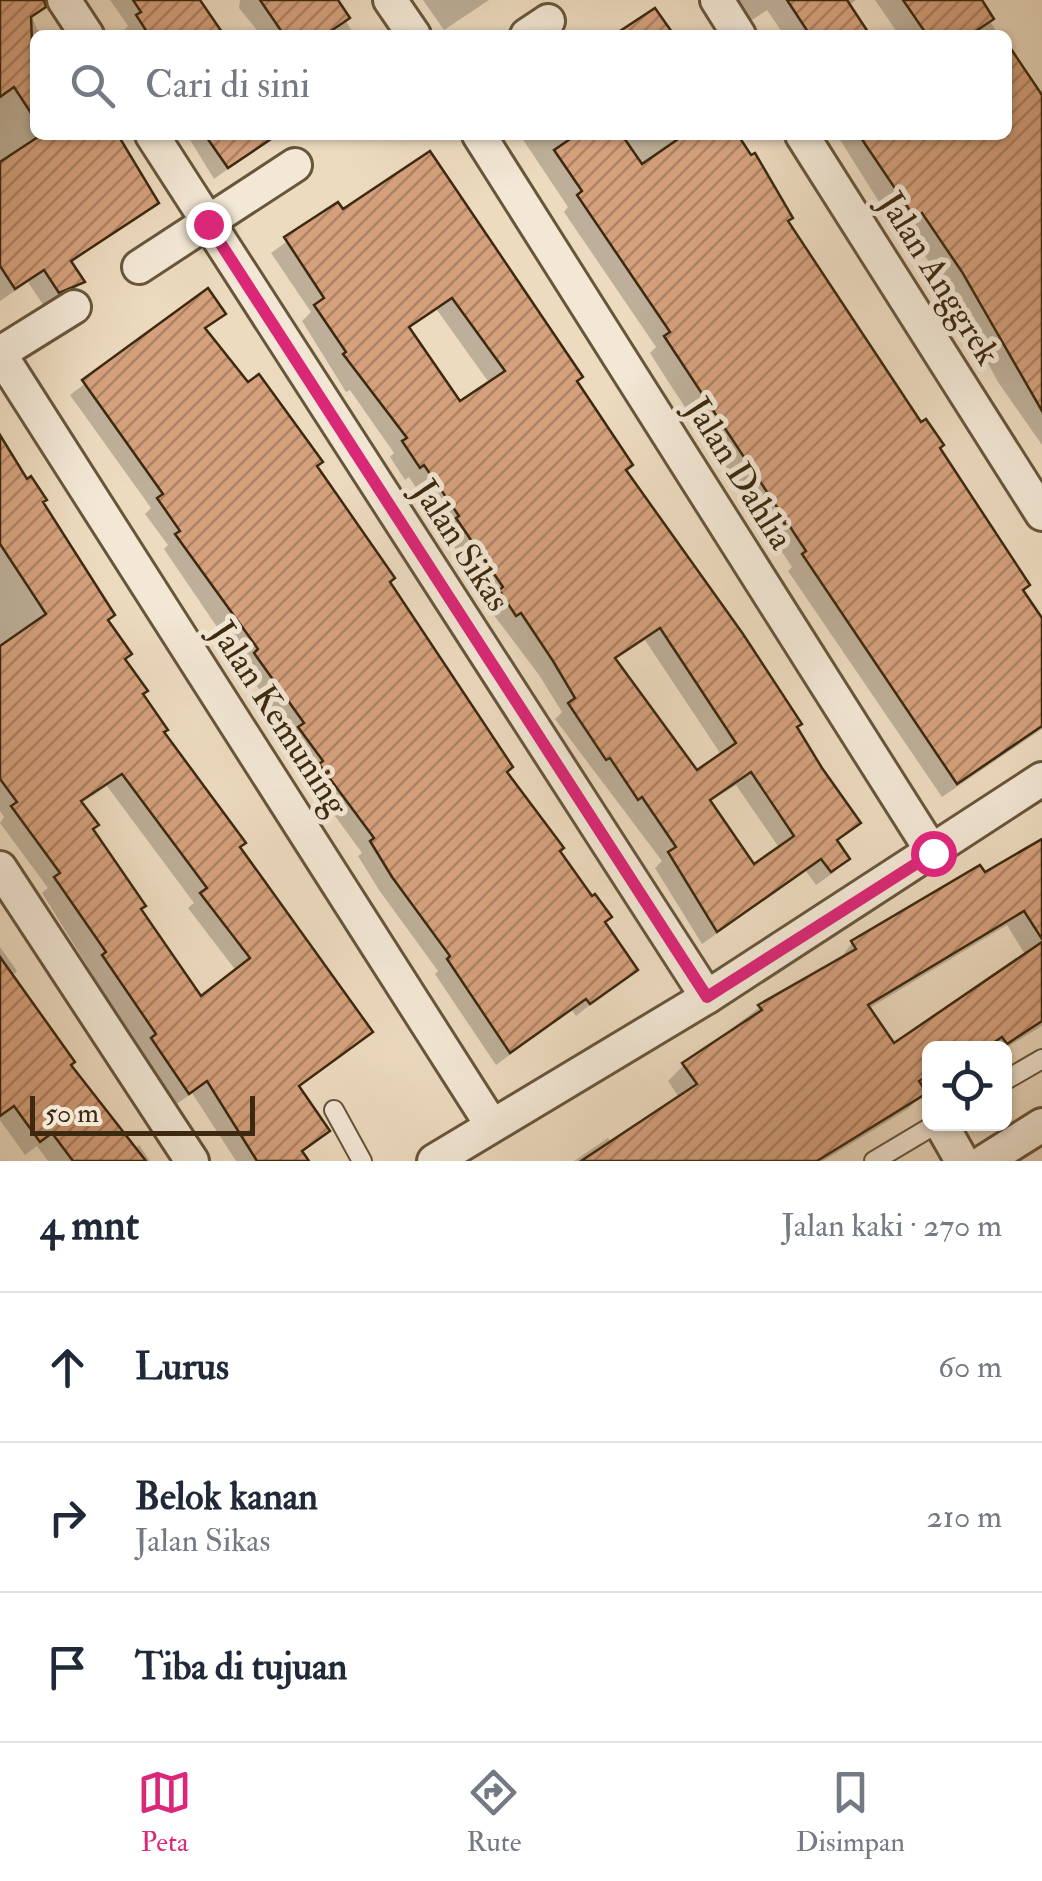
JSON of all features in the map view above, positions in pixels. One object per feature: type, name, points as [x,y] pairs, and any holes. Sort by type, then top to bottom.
[{"type":"street","points":[[64,0],[84,30]]},
{"type":"street","points":[[390,0],[411,30]]},
{"type":"street","points":[[717,0],[736,30]]},
{"type":"street","name":"Jalan Sikas","points":[[155,140],[707,997]]},
{"type":"street","name":"Jalan Dahlia","points":[[483,140],[933,853]]},
{"type":"street","name":"Jalan Anggrek","points":[[805,140],[1042,514]]},
{"type":"street","points":[[138,267],[295,164]]},
{"type":"street","points":[[0,354],[74,306]]},
{"type":"street","name":"Jalan Kemuning","points":[[0,354],[491,1124]]},
{"type":"street","points":[[434,1161],[707,997],[1042,779]]},
{"type":"street","points":[[0,868],[192,1161]]},
{"type":"street","points":[[985,1161],[1042,1125]]},
{"type":"street","points":[[943,1131],[962,1161]]},
{"type":"lane","points":[[1012,1077],[1042,1058]]},
{"type":"lane","points":[[334,1110],[362,1161]]},
{"type":"lane","points":[[874,1161],[926,1131]]},
{"type":"building","points":[[0,0],[44,0],[46,7],[31,17],[30,111],[14,87],[0,97]]},
{"type":"building","points":[[133,0],[200,0],[221,30],[146,30],[136,15],[141,12]]},
{"type":"building","points":[[260,0],[338,0],[350,18],[332,30],[281,30]]},
{"type":"building","points":[[787,0],[847,0],[867,30],[807,30]]},
{"type":"building","points":[[903,0],[982,0],[994,19],[978,30],[924,30]]},
{"type":"building","points":[[655,8],[670,30],[622,30]]},
{"type":"building","points":[[1012,50],[1042,95],[1042,411],[962,272],[922,213],[915,218],[862,140],[1012,140]]},
{"type":"building","points":[[33,140],[121,140],[159,203],[71,261],[85,282],[59,293],[44,270],[15,289],[0,266],[0,162]]},
{"type":"building","points":[[208,140],[270,140],[228,168]]},
{"type":"building","points":[[569,140],[625,140],[642,164],[677,140],[741,140],[751,155],[755,153],[793,218],[788,221],[921,422],[926,419],[944,445],[940,448],[1030,585],[1023,590],[1042,618],[1042,726],[957,784],[802,554],[806,551],[664,336],[670,332],[577,195],[582,191],[554,150]]},
{"type":"building","points":[[430,151],[583,377],[577,381],[633,465],[626,470],[743,634],[802,724],[797,727],[822,768],[861,823],[837,840],[850,859],[831,872],[821,859],[717,932],[668,852],[676,847],[642,797],[638,800],[610,758],[606,760],[568,703],[575,698],[553,661],[521,613],[516,616],[499,590],[503,587],[456,518],[459,516],[424,465],[420,468],[402,441],[407,438],[343,354],[346,352],[314,305],[324,298],[284,237],[338,202],[343,209]],"holes":[[[452,298],[505,371],[460,401],[409,327]],[[660,628],[736,743],[697,770],[615,658]],[[751,772],[794,836],[754,864],[710,800]]]},
{"type":"building","points":[[208,288],[226,314],[205,328],[248,382],[259,374],[323,462],[317,466],[395,578],[390,582],[513,767],[507,772],[564,848],[560,851],[592,896],[595,894],[612,917],[605,922],[638,970],[590,1004],[586,999],[510,1053],[447,959],[450,956],[392,877],[370,841],[374,838],[319,764],[323,761],[298,727],[304,723],[254,653],[258,649],[175,534],[180,531],[157,498],[163,494],[82,380]]},
{"type":"building","points":[[0,435],[27,479],[31,476],[47,500],[43,502],[115,615],[108,620],[132,654],[125,659],[148,691],[143,694],[168,730],[164,732],[246,843],[240,847],[373,1032],[299,1086],[330,1131],[302,1151],[309,1161],[257,1161],[207,1081],[189,1094],[151,1038],[156,1034],[102,955],[106,952],[54,877],[60,873],[11,806],[17,802],[0,779],[0,646],[46,614],[0,544]],"holes":[[[122,774],[207,888],[200,893],[250,958],[201,996],[141,909],[146,906],[93,829],[99,825],[81,801]]]},
{"type":"building","points":[[1042,839],[1042,939],[1024,911],[868,1005],[894,1043],[1042,942],[1042,1021],[1012,1041],[1002,1037],[996,1041],[922,1041],[922,1096],[817,1161],[581,1161],[697,1084],[682,1063],[762,1010],[758,1005],[856,949],[851,941],[980,865],[985,872]]},
{"type":"building","points":[[0,957],[75,1062],[71,1065],[146,1161],[73,1161],[52,1133],[40,1142],[14,1106],[0,1116]]},
{"type":"route","points":[[208,224],[707,997],[933,853]]}]
